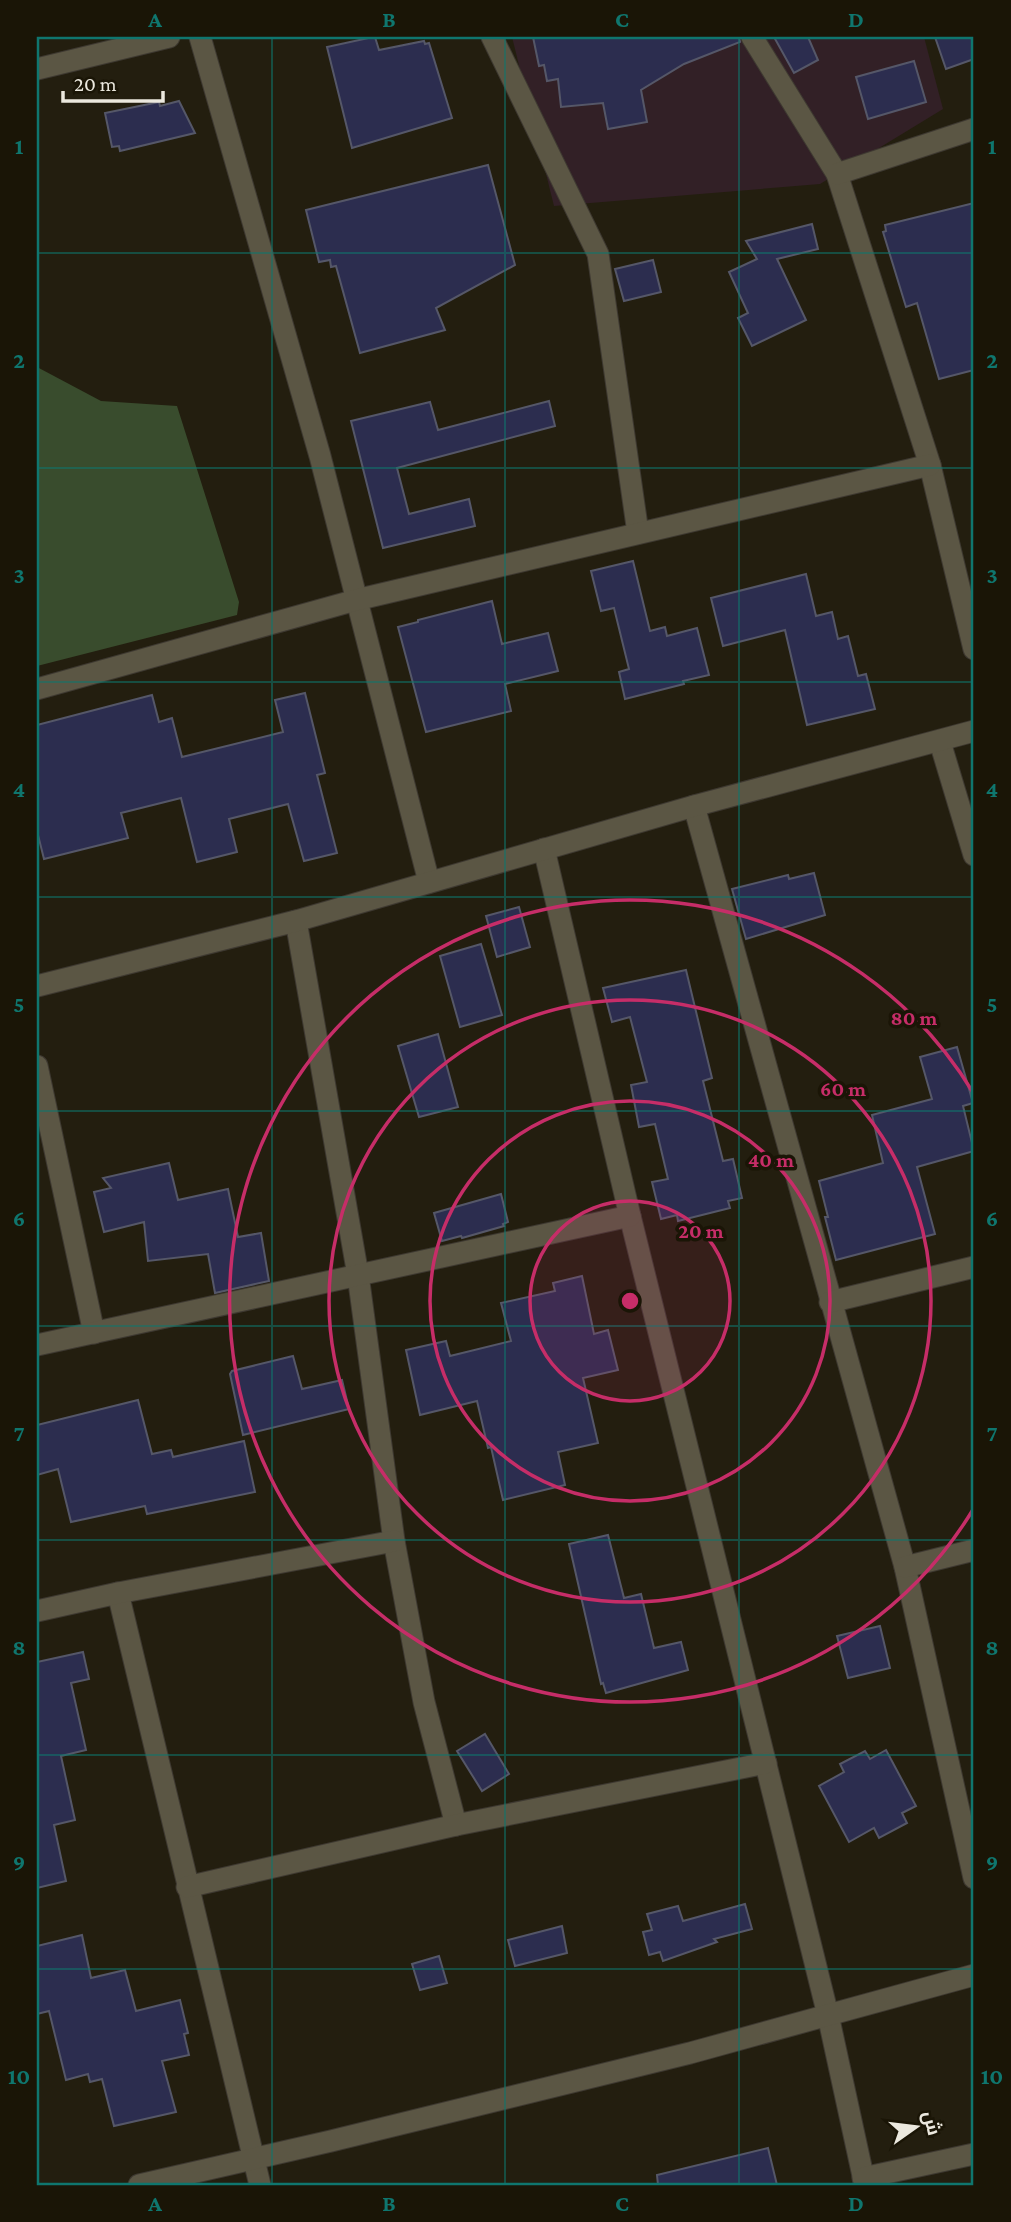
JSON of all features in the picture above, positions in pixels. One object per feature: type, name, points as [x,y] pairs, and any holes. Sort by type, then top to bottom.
[{"type":"street","points":[[37,69],[169,37]]},
{"type":"street","points":[[200,37],[320,456],[429,882]]},
{"type":"street","points":[[492,37],[598,254],[638,533]]},
{"type":"street","points":[[751,37],[837,174],[930,465],[974,649]]},
{"type":"street","points":[[837,174],[974,129]]},
{"type":"street","points":[[37,689],[356,600],[930,465]]},
{"type":"street","points":[[37,986],[296,920],[694,806],[974,731]]},
{"type":"street","points":[[940,742],[974,855]]},
{"type":"street","points":[[694,806],[905,1567],[974,1878]]},
{"type":"street","points":[[544,849],[630,1216],[828,2015],[864,2181],[974,2154]]},
{"type":"street","points":[[296,920],[358,1275],[394,1541],[424,1702],[456,1825]]},
{"type":"street","points":[[37,1066],[94,1333]]},
{"type":"street","points":[[37,1345],[630,1216]]},
{"type":"street","points":[[830,1302],[974,1267]]},
{"type":"street","points":[[37,1611],[394,1541]]},
{"type":"street","points":[[905,1567],[974,1550]]},
{"type":"street","points":[[118,1593],[260,2185]]},
{"type":"street","points":[[187,1886],[456,1825],[766,1763]]},
{"type":"street","points":[[139,2185],[663,2059],[974,1975]]},
{"type":"shaded area","points":[[512,37],[924,37],[943,109],[820,184],[554,206]]},
{"type":"green space","points":[[37,367],[101,401],[177,406],[239,602],[237,615],[37,666]]},
{"type":"building","points":[[375,37],[379,50],[424,41],[425,44],[429,43],[452,118],[352,148],[327,47]]},
{"type":"building","points":[[533,37],[739,37],[740,42],[684,64],[641,90],[647,122],[608,129],[603,103],[561,107],[558,79],[547,81],[544,65],[539,66]]},
{"type":"building","points":[[774,37],[808,37],[818,60],[794,73]]},
{"type":"building","points":[[935,37],[974,37],[974,59],[946,69]]},
{"type":"building","points":[[914,61],[926,102],[868,119],[856,77]]},
{"type":"building","points":[[179,101],[195,133],[120,151],[119,146],[112,147],[105,113],[159,102],[160,106]]},
{"type":"building","points":[[488,165],[515,265],[436,308],[445,330],[360,353],[336,266],[331,267],[330,260],[319,262],[306,210]]},
{"type":"building","points":[[974,203],[974,370],[939,379],[917,303],[906,307],[883,232],[886,231],[885,225]]},
{"type":"building","points":[[812,224],[818,249],[777,259],[806,320],[752,346],[738,318],[748,313],[729,272],[757,259],[746,241]]},
{"type":"building","points":[[653,260],[661,292],[624,301],[615,269]]},
{"type":"building","points":[[549,401],[555,426],[397,468],[409,514],[469,499],[475,526],[383,548],[351,421],[430,402],[438,430]]},
{"type":"building","points":[[633,561],[650,631],[665,627],[667,636],[697,628],[709,675],[625,699],[619,672],[629,669],[614,608],[601,611],[591,571]]},
{"type":"building","points":[[806,574],[816,616],[832,612],[838,639],[848,636],[858,676],[866,674],[875,709],[807,725],[785,630],[723,646],[711,598]]},
{"type":"building","points":[[492,601],[502,644],[548,633],[558,671],[505,684],[511,711],[426,732],[398,627]]},
{"type":"building","points":[[305,693],[325,773],[317,775],[337,853],[304,861],[288,804],[229,819],[237,852],[197,862],[181,798],[121,813],[128,838],[44,859],[37,831],[37,725],[152,695],[159,722],[172,718],[182,757],[283,732],[275,700]]},
{"type":"building","points":[[814,873],[825,915],[746,939],[732,889],[788,875],[789,879]]},
{"type":"building","points":[[519,907],[530,947],[497,957],[486,916]]},
{"type":"building","points":[[481,944],[502,1015],[460,1027],[440,956]]},
{"type":"building","points":[[686,970],[712,1078],[703,1081],[723,1161],[733,1159],[742,1198],[728,1201],[730,1208],[678,1221],[677,1215],[661,1219],[652,1182],[668,1179],[655,1124],[639,1127],[631,1085],[647,1082],[630,1017],[612,1022],[603,988]]},
{"type":"building","points":[[438,1034],[458,1107],[419,1117],[398,1046]]},
{"type":"building","points":[[957,1047],[973,1103],[963,1106],[974,1151],[917,1167],[935,1234],[836,1260],[819,1181],[883,1163],[872,1115],[932,1099],[920,1057]]},
{"type":"building","points":[[169,1163],[178,1200],[228,1189],[238,1237],[261,1233],[269,1281],[215,1293],[208,1254],[148,1261],[144,1222],[104,1232],[94,1192],[111,1188],[103,1178]]},
{"type":"building","points":[[501,1194],[508,1222],[503,1224],[504,1226],[442,1241],[434,1213]]},
{"type":"building","points":[[582,1276],[594,1334],[608,1330],[618,1370],[583,1378],[598,1443],[558,1452],[565,1485],[503,1500],[477,1401],[420,1415],[406,1350],[446,1341],[450,1356],[511,1341],[501,1303],[555,1291],[553,1283]]},
{"type":"building","points":[[293,1356],[302,1389],[342,1380],[349,1409],[243,1435],[230,1374],[232,1371]]},
{"type":"building","points":[[138,1400],[152,1454],[171,1450],[173,1457],[244,1441],[255,1492],[147,1514],[145,1506],[71,1522],[58,1469],[37,1475],[37,1425]]},
{"type":"building","points":[[608,1535],[624,1598],[641,1594],[654,1648],[681,1642],[688,1670],[606,1693],[603,1683],[601,1684],[569,1544]]},
{"type":"building","points":[[880,1626],[890,1668],[848,1678],[837,1636]]},
{"type":"building","points":[[83,1652],[89,1679],[71,1683],[86,1750],[61,1756],[75,1820],[54,1825],[66,1881],[37,1888],[37,1662]]},
{"type":"building","points":[[485,1734],[509,1774],[482,1791],[457,1751]]},
{"type":"building","points":[[886,1750],[916,1806],[902,1813],[907,1823],[879,1838],[874,1828],[849,1842],[819,1786],[844,1772],[840,1764],[865,1751],[870,1759]]},
{"type":"building","points":[[745,1904],[752,1929],[714,1939],[717,1942],[663,1961],[660,1952],[649,1955],[643,1932],[652,1930],[647,1914],[678,1906],[683,1921]]},
{"type":"building","points":[[562,1926],[567,1953],[515,1966],[508,1940]]},
{"type":"building","points":[[82,1935],[91,1978],[125,1970],[136,2011],[180,2000],[188,2033],[184,2034],[189,2055],[162,2061],[176,2112],[114,2126],[102,2079],[90,2082],[88,2074],[66,2080],[49,2011],[37,2014],[37,1946]]},
{"type":"building","points":[[439,1956],[447,1983],[420,1990],[412,1964]]},
{"type":"building","points":[[768,2148],[777,2185],[658,2185],[657,2175]]}]
